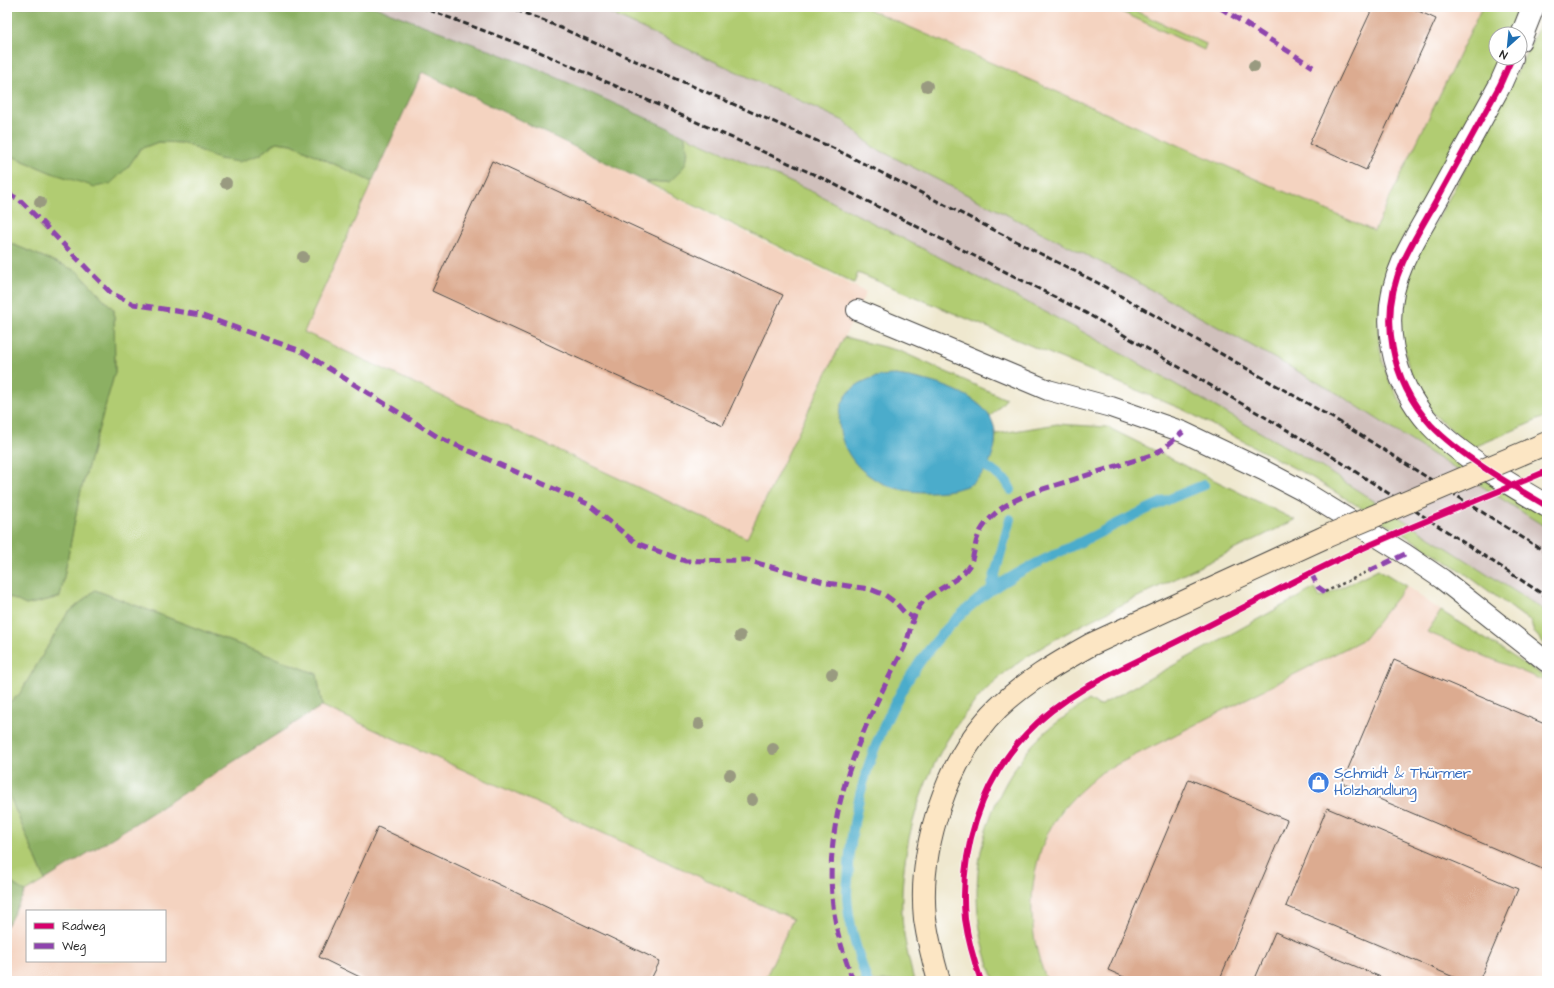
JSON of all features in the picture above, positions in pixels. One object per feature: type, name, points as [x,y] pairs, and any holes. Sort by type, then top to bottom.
[{"type":"main road","points":[[939,981],[930,951],[925,918],[925,881],[928,850],[947,786],[961,757],[978,730],[998,708],[1023,687],[1056,663],[1090,645],[1325,537],[1547,443]]},
{"type":"street","points":[[1526,26],[1533,7]]},
{"type":"street","points":[[1508,66],[1500,85],[1403,263],[1390,304],[1389,330],[1394,355],[1401,378],[1409,395],[1432,426],[1460,450],[1547,506]]},
{"type":"lane","points":[[857,310],[1048,390],[1110,406],[1183,432],[1263,470],[1303,491],[1405,554],[1442,579],[1547,662]]},
{"type":"path","points":[[1325,592],[1369,571]]},
{"type":"shaded area","points":[[375,7],[596,7],[844,121],[873,147],[1110,267],[1335,392],[1547,528],[1547,612],[1318,465],[1076,328],[817,194],[529,65]]},
{"type":"shaded area","points":[[864,7],[1482,7],[1374,231]]},
{"type":"shaded area","points":[[421,72],[866,292],[748,538],[303,332]]},
{"type":"shaded area","name":"Schmidt & Thürmer Holzhandlung","points":[[1406,586],[1441,611],[1547,678],[1547,981],[1047,981],[1039,961],[1032,920],[1032,884],[1040,852],[1053,824],[1079,791],[1102,772],[1364,639]]},
{"type":"shaded area","points":[[322,706],[794,920],[764,981],[7,981],[7,926],[25,892]]},
{"type":"green space","points":[[7,7],[375,7],[529,65],[684,135],[687,150],[686,161],[680,171],[669,182],[646,182],[422,72],[372,182],[292,144],[276,142],[259,155],[239,162],[218,159],[184,143],[158,142],[140,149],[128,167],[110,184],[95,187],[52,173],[7,154]]},
{"type":"green space","points":[[596,7],[864,7],[1374,231],[1482,7],[1524,7],[1516,26],[1488,26],[1488,66],[1498,66],[1396,252],[1384,285],[1378,329],[1380,350],[1394,391],[1406,410],[1422,430],[1547,515],[1547,528],[1335,392],[1110,267],[873,147],[844,121]]},
{"type":"green space","points":[[1111,7],[1127,7],[1206,44],[1204,50]]},
{"type":"green space","points":[[1545,7],[1547,7],[1547,416],[1472,448],[1428,409],[1410,373],[1400,331],[1400,308],[1410,269],[1509,89],[1520,66],[1528,66],[1528,50]]},
{"type":"green space","points":[[684,135],[817,194],[1076,328],[1318,465],[1547,612],[1547,647],[1534,632],[1531,622],[1456,567],[1311,477],[1184,410],[858,273],[854,283],[646,182],[669,182],[689,152]]},
{"type":"green space","points":[[158,142],[184,143],[218,159],[259,155],[276,142],[292,144],[372,182],[304,332],[747,538],[844,337],[900,351],[1006,399],[990,417],[970,400],[947,388],[922,380],[896,375],[995,445],[996,434],[1057,424],[1107,427],[1295,520],[1109,611],[1056,639],[1023,659],[1007,671],[982,694],[960,720],[942,750],[927,781],[915,814],[907,848],[903,882],[902,915],[908,957],[914,981],[764,981],[793,919],[322,706],[317,674],[95,590],[67,614],[19,695],[7,704],[7,596],[26,605],[60,597],[80,494],[115,372],[114,310],[77,271],[7,242],[7,154],[52,173],[128,167],[140,149]]},
{"type":"green space","points":[[7,242],[77,271],[114,310],[115,372],[80,494],[60,597],[26,605],[7,596]]},
{"type":"green space","points":[[1378,569],[1406,586],[1364,639],[1102,772],[1068,803],[1052,825],[1043,843],[1033,882],[1032,922],[1040,962],[1047,981],[995,981],[985,950],[979,919],[977,888],[980,857],[987,826],[999,797],[1014,769],[1034,743],[1053,725],[1089,700],[1099,706],[1315,588],[1320,598]]},
{"type":"green space","points":[[95,590],[317,674],[322,706],[45,880],[7,790],[7,704],[19,695],[67,614]]},
{"type":"green space","points":[[1441,611],[1547,678],[1547,682],[1427,632]]},
{"type":"green space","points":[[7,790],[45,880],[25,892],[7,880]]},
{"type":"green space","points":[[7,880],[25,892],[7,926]]},
{"type":"water","points":[[896,375],[921,379],[948,387],[973,400],[983,408],[990,417],[994,426],[995,435],[993,454],[984,471],[971,484],[965,487],[935,492],[904,490],[894,488],[876,480],[856,464],[842,439],[839,425],[840,411],[844,399],[853,388],[867,380],[881,376]]},
{"type":"building","points":[[1373,7],[1415,7],[1414,9],[1436,19],[1366,170],[1309,144]]},
{"type":"building","points":[[492,161],[783,295],[723,425],[432,291]]},
{"type":"building","points":[[1394,660],[1547,725],[1547,871],[1342,783]]},
{"type":"building","points":[[1189,779],[1287,820],[1219,981],[1133,981],[1108,970]]},
{"type":"building","points":[[1327,808],[1518,889],[1479,981],[1463,981],[1286,906]]},
{"type":"building","points":[[378,827],[660,961],[650,981],[368,981],[319,957]]},
{"type":"building","points":[[1275,932],[1390,981],[1254,981]]},
{"type":"waterway","points":[[987,467],[1007,482],[1011,490]]},
{"type":"waterway","points":[[867,981],[849,917],[847,888],[853,830],[860,795],[884,726],[900,693],[920,662],[942,634],[967,609],[980,598],[1021,571],[1141,512],[1204,485]]},
{"type":"waterway","points":[[991,589],[1010,519]]},
{"type":"railway","points":[[421,7],[535,50],[822,178],[1086,313],[1330,455],[1547,597]]},
{"type":"railway","points":[[508,7],[545,21],[833,148],[1098,283],[1338,421],[1547,553]]},
{"type":"marked path","points":[[1219,7],[1313,67]]},
{"type":"marked path","points":[[7,193],[20,200],[111,293],[133,304],[200,315],[301,351],[438,437],[588,504],[636,543],[685,561],[747,560],[827,583],[870,589],[885,595],[913,618]]},
{"type":"marked path","points":[[853,981],[836,925],[832,889],[832,853],[837,818],[845,784],[856,750],[885,684],[905,647],[919,607],[930,596],[951,583],[964,572],[971,562],[977,538],[983,527],[993,515],[1006,505],[1040,490],[1151,455],[1163,449],[1183,432]]},
{"type":"marked path","points":[[1369,571],[1405,554]]},
{"type":"marked path","points":[[1311,573],[1318,587],[1325,592]]},
{"type":"cycle path","points":[[1508,66],[1500,85],[1403,262],[1395,283],[1391,304],[1390,326],[1398,369],[1406,389],[1417,408],[1431,425],[1471,458],[1502,479],[1547,506]]},
{"type":"cycle path","points":[[981,981],[965,919],[964,894],[970,844],[976,820],[985,796],[996,774],[1010,753],[1042,718],[1078,692],[1118,670],[1328,564],[1399,532],[1547,471]]},
{"type":"place","name":"Schmidt & Thürmer Holzhandlung","points":[[1319,782]]}]
